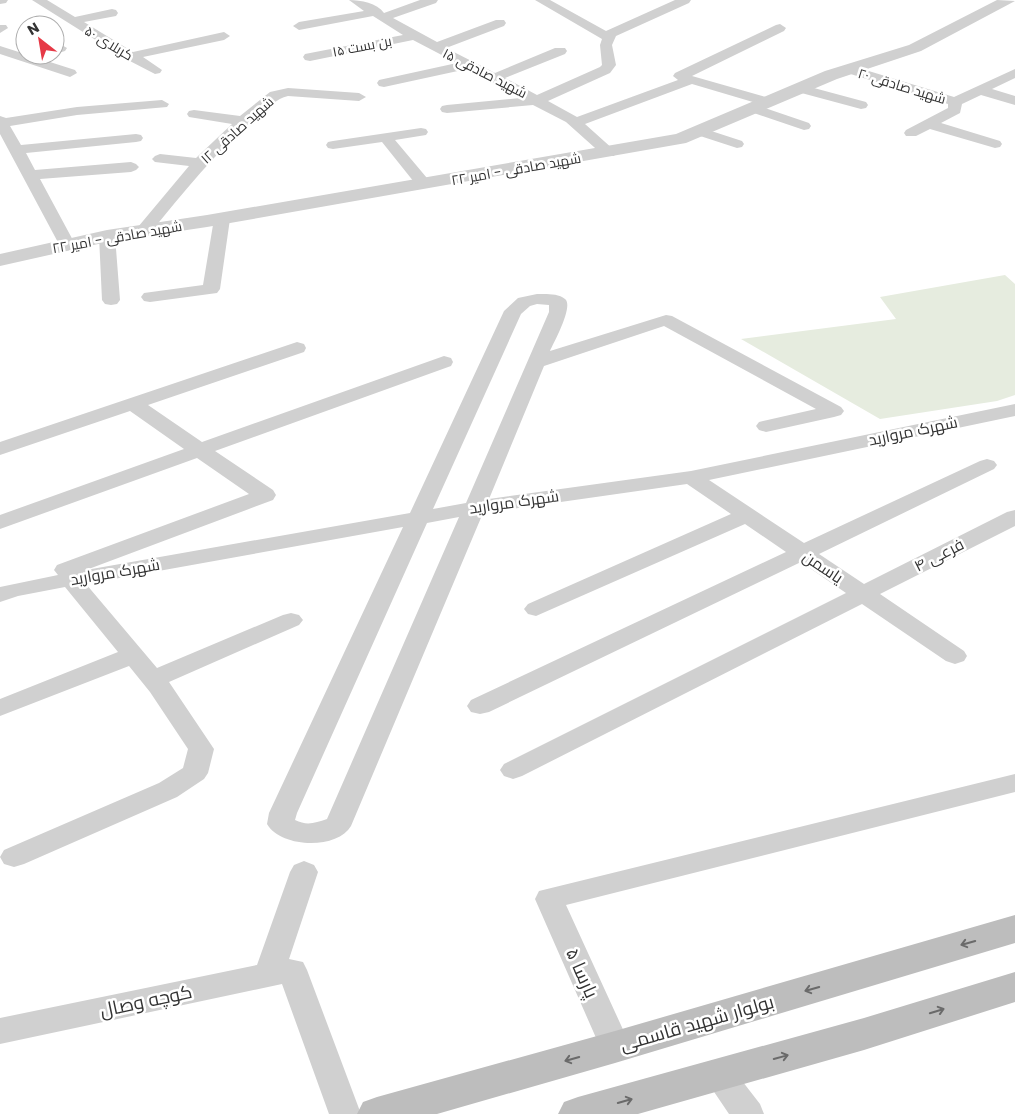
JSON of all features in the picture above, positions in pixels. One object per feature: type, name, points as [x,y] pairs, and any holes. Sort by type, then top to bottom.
[{"type":"main road","name":"بولوار شهید قاسمی","points":[[377,1114],[615,1047],[1015,929]]},
{"type":"main road","points":[[578,1114],[864,1034],[1015,987]]},
{"type":"street","name":"کربلای ۵۰","points":[[38,0],[155,70]]},
{"type":"street","name":"شهید صادقی ۱۵","points":[[355,0],[468,65],[538,100],[575,123],[609,153]]},
{"type":"street","points":[[299,26],[380,15],[432,0]]},
{"type":"street","points":[[541,0],[609,38]]},
{"type":"street","points":[[447,109],[538,100],[605,70],[609,65],[606,45],[611,34],[685,0]]},
{"type":"street","name":"شهید صادقی - امیر ۲۲","points":[[0,260],[107,236],[222,219],[680,140],[799,88],[848,69],[915,48],[1008,0]]},
{"type":"street","points":[[649,4],[662,10]]},
{"type":"street","points":[[73,21],[112,13]]},
{"type":"street","points":[[436,47],[500,23]]},
{"type":"street","points":[[780,28],[680,76],[760,105],[804,126]]},
{"type":"street","points":[[131,56],[224,36]]},
{"type":"street","name":"بن بست ۱۵","points":[[310,57],[415,36]]},
{"type":"street","points":[[0,50],[15,53]]},
{"type":"street","points":[[494,78],[560,51]]},
{"type":"street","points":[[52,65],[70,73]]},
{"type":"street","points":[[384,83],[468,65]]},
{"type":"street","name":"شهید صادقی ۲۰","points":[[848,69],[955,102]]},
{"type":"street","points":[[911,133],[955,110],[955,102],[1015,73]]},
{"type":"street","points":[[575,123],[691,80]]},
{"type":"street","points":[[799,88],[861,105]]},
{"type":"street","points":[[980,90],[1015,100]]},
{"type":"street","name":"شهید صادقی ۱۲","points":[[144,230],[200,163],[275,95],[288,92],[359,97]]},
{"type":"street","points":[[67,244],[1,122],[76,110],[162,104]]},
{"type":"street","points":[[194,114],[243,122]]},
{"type":"street","points":[[929,124],[995,144]]},
{"type":"street","points":[[699,131],[737,144]]},
{"type":"street","points":[[334,145],[421,132]]},
{"type":"street","points":[[385,137],[424,184]]},
{"type":"street","points":[[16,150],[136,138]]},
{"type":"street","points":[[160,159],[200,163]]},
{"type":"street","points":[[30,175],[131,167]]},
{"type":"street","points":[[150,297],[211,289],[222,219]]},
{"type":"street","points":[[107,236],[111,300]]},
{"type":"street","points":[[548,299],[558,302],[558,312],[472,508],[337,826],[315,834],[296,834],[282,824],[283,813],[513,311],[524,302],[548,299]]},
{"type":"street","points":[[536,362],[666,320],[834,411],[766,426]]},
{"type":"street","points":[[0,449],[297,348]]},
{"type":"street","points":[[0,522],[444,362]]},
{"type":"street","points":[[4,591],[265,496],[133,404]]},
{"type":"street","name":"شهرک مروارید","points":[[4,591],[472,508],[691,477],[1015,410]]},
{"type":"street","points":[[480,706],[987,464]]},
{"type":"street","name":"یاسمن","points":[[691,477],[955,656]]},
{"type":"street","points":[[536,609],[747,514]]},
{"type":"street","name":"فرعی ۴","points":[[513,770],[1015,517]]},
{"type":"street","points":[[14,857],[168,790],[195,773],[201,749],[153,679],[70,580]]},
{"type":"street","points":[[153,679],[291,620]]},
{"type":"street","points":[[0,708],[133,654]]},
{"type":"street","name":"پارسا ۵","points":[[615,1047],[549,899],[1015,783]]},
{"type":"street","points":[[304,872],[280,973],[345,1114]]},
{"type":"street","name":"کوچه وصال","points":[[0,1031],[280,973]]},
{"type":"street","points":[[718,1074],[748,1114]]},
{"type":"shaded area","points":[[1005,275],[1015,284],[1015,395],[997,401],[880,419],[741,339],[896,319],[880,297]]}]
